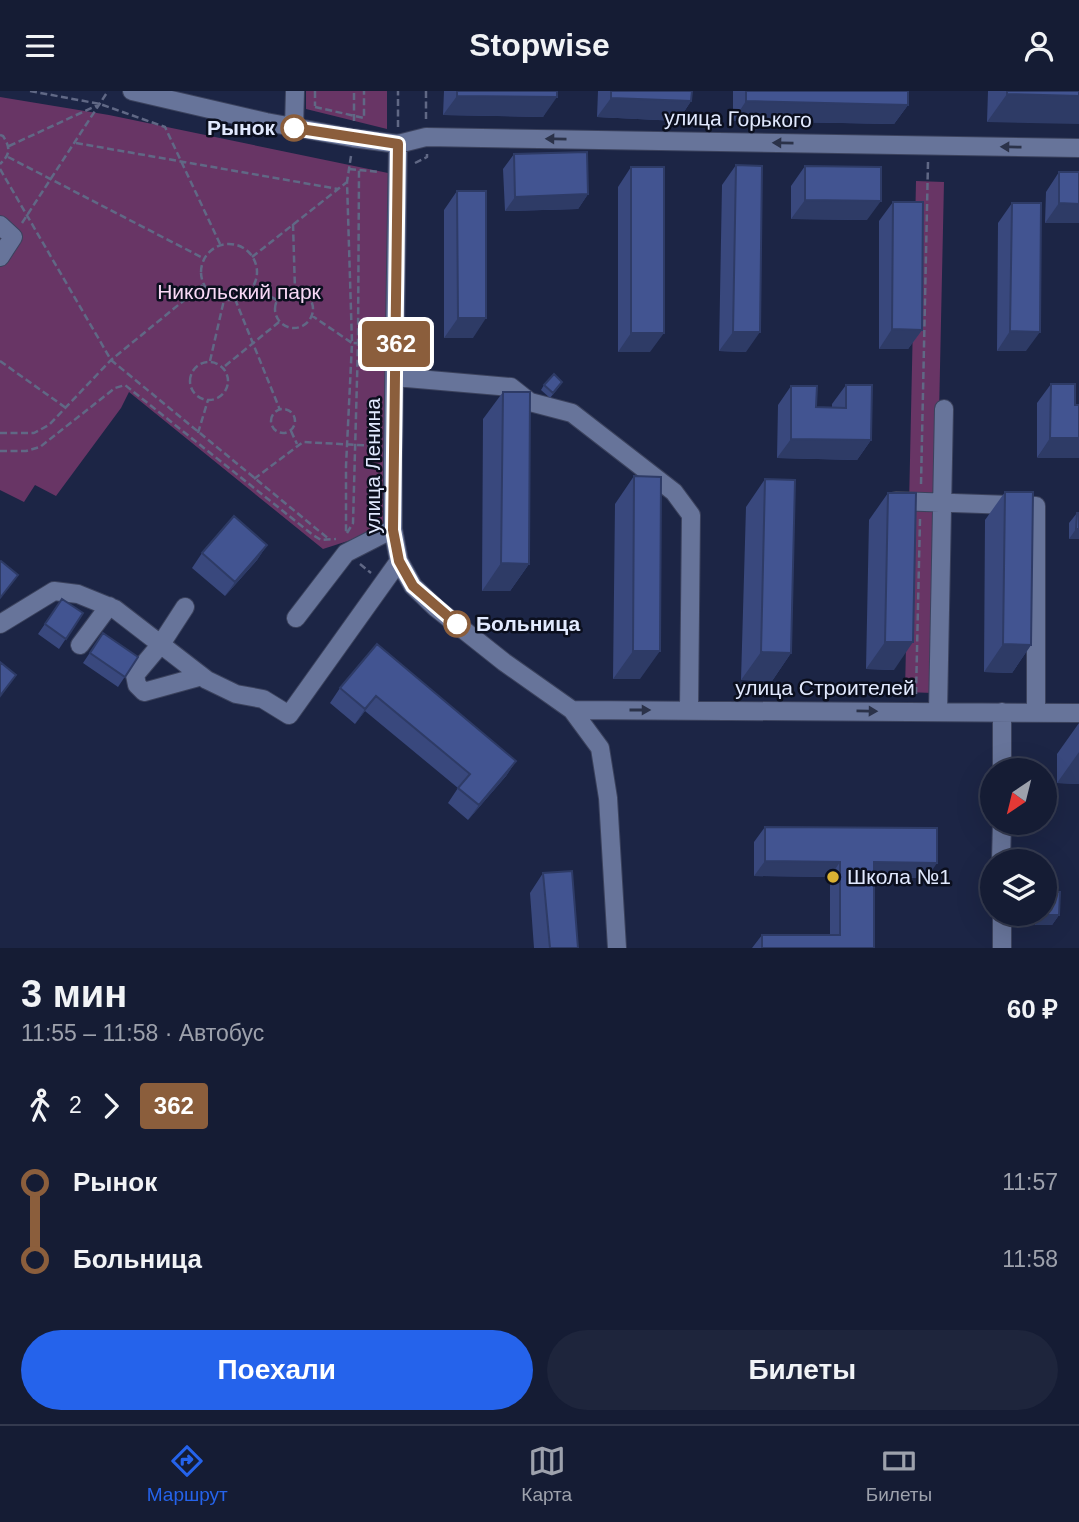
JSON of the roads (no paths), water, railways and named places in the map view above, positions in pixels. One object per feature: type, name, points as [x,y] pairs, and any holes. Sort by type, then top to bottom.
[{"type":"street","points":[[132,91],[294,128],[398,144]]},
{"type":"street","points":[[294,128],[295,91]]},
{"type":"street","name":"улица Горького","points":[[398,144],[426,137],[1079,148]]},
{"type":"street","name":"улица Ленина","points":[[398,144],[393,530],[399,561],[413,586],[436,608],[572,710],[600,748],[608,798],[617,948]]},
{"type":"street","points":[[0,257],[6,231]]},
{"type":"street","points":[[395,377],[511,387],[530,402],[572,413],[674,492],[691,515],[689,710]]},
{"type":"street","points":[[938,712],[944,409]]},
{"type":"street","points":[[896,501],[1036,506],[1036,713]]},
{"type":"street","points":[[296,618],[346,553],[393,530]]},
{"type":"street","points":[[0,624],[54,591],[78,594],[109,606],[202,676],[236,694],[263,699],[289,715],[399,561]]},
{"type":"street","points":[[80,645],[109,606]]},
{"type":"street","points":[[185,607],[161,644],[135,675],[144,692],[202,676]]},
{"type":"street","name":"улица Строителей","points":[[572,710],[1079,713]]},
{"type":"street","points":[[1002,712],[1002,758]]},
{"type":"street","points":[[1002,926],[1002,948]]},
{"type":"place","name":"Рынок","points":[[294,128]]},
{"type":"place","name":"Больница","points":[[457,624]]},
{"type":"place","name":"Школа №1","points":[[833,877]]},
{"type":"park label","name":"Никольский парк","points":[[239,292]]}]
